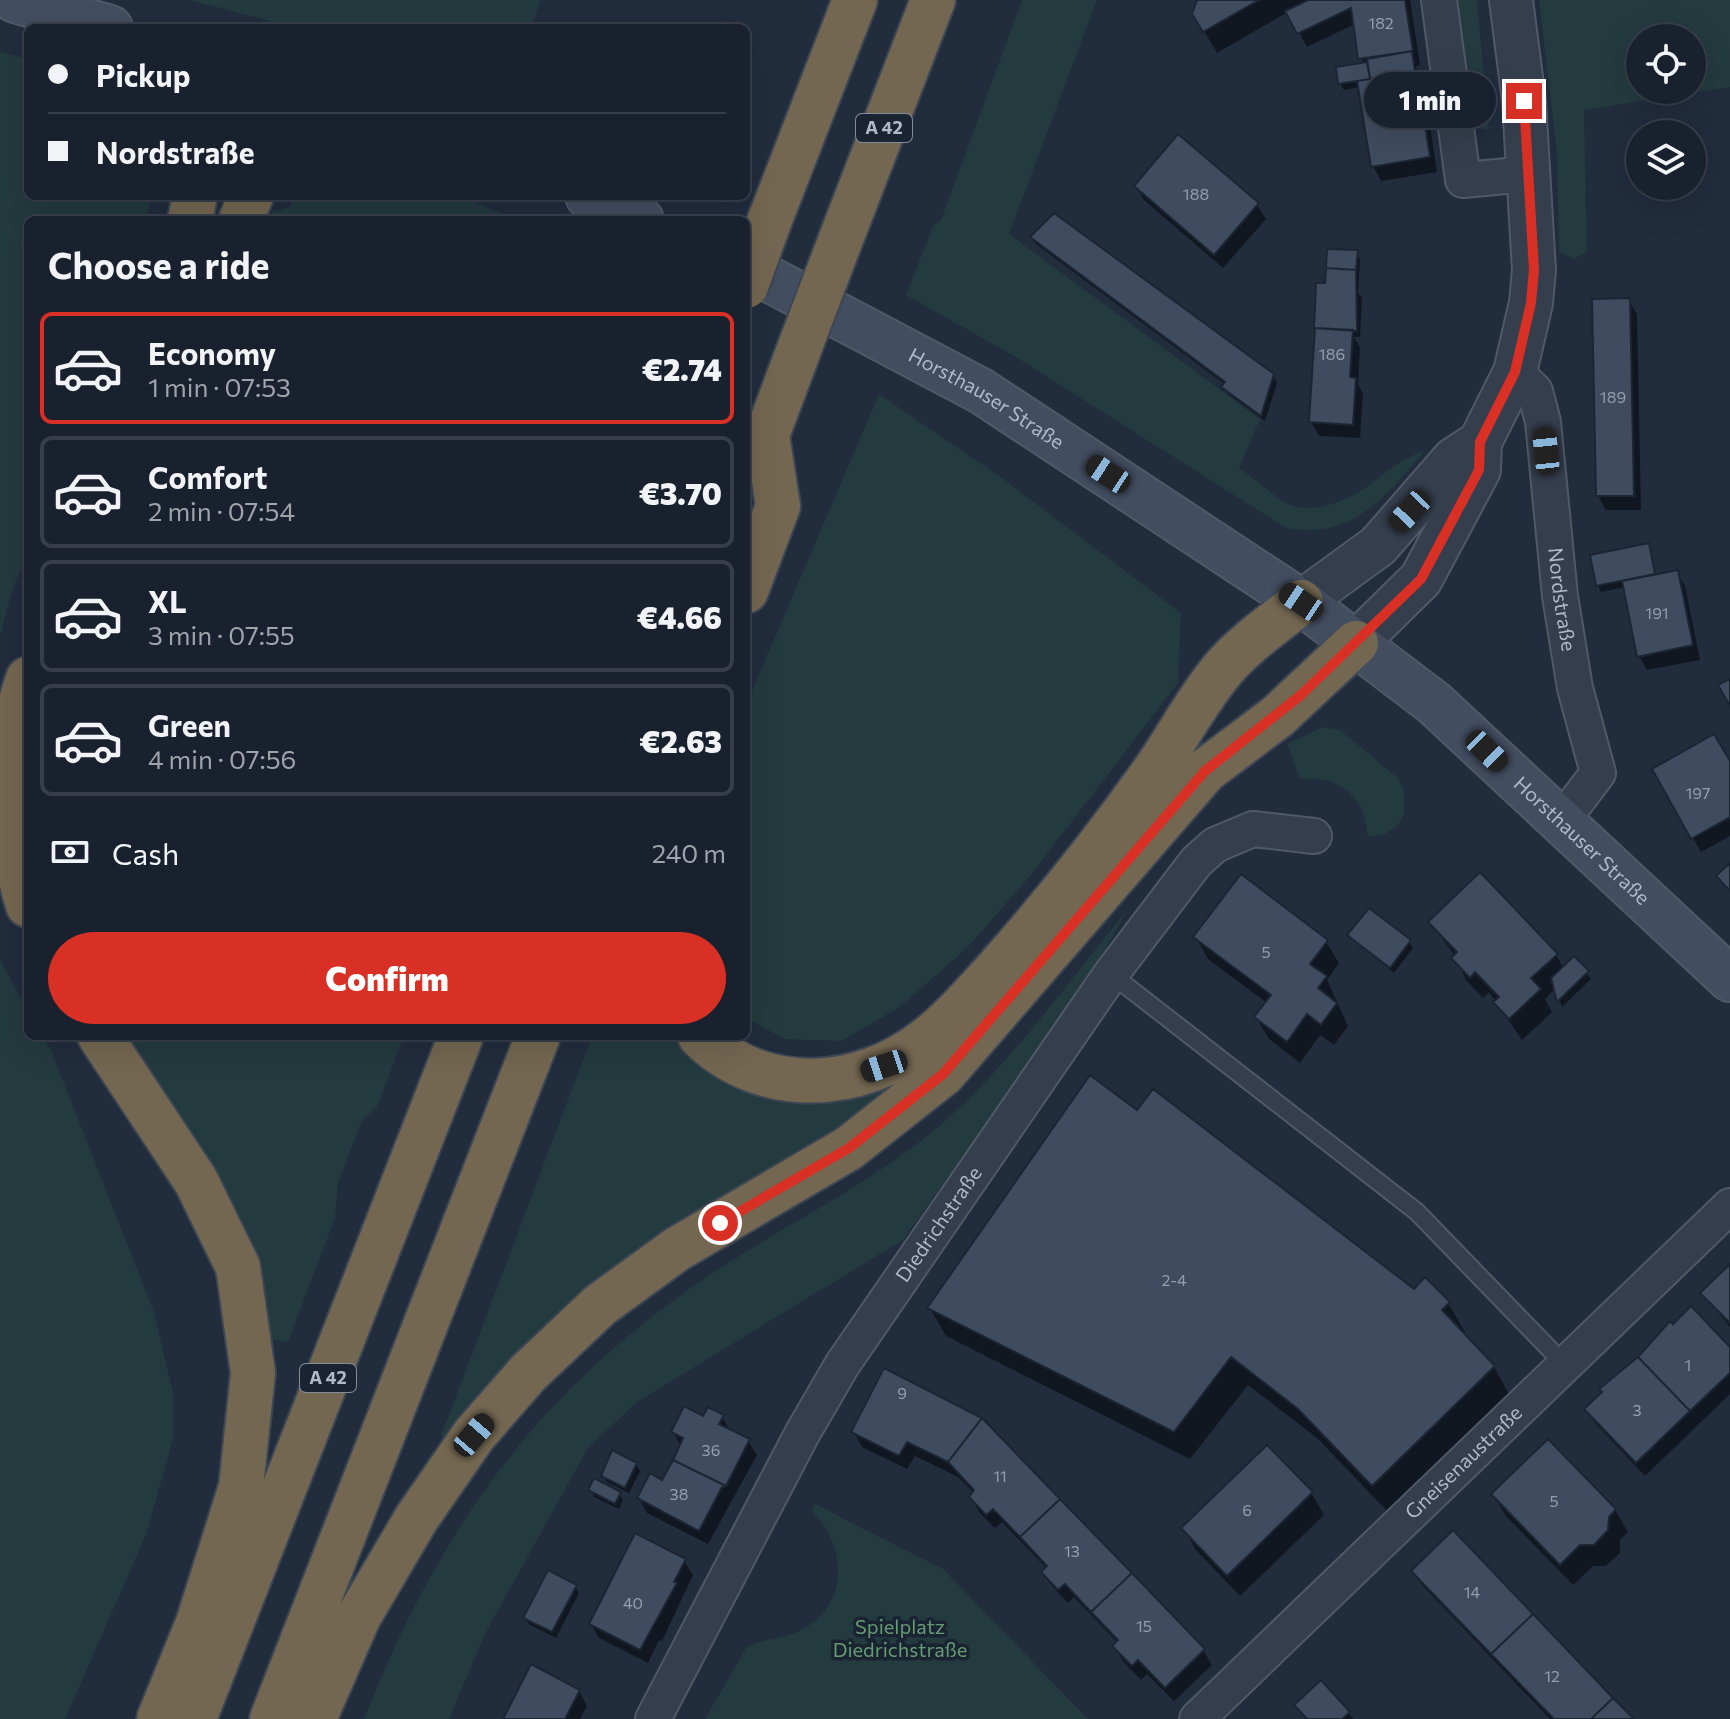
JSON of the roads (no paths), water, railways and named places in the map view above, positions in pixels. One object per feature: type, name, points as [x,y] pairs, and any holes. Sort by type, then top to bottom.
[{"type":"highway","points":[[750,275],[855,0]]},
{"type":"highway","name":"A 42","points":[[750,480],[933,0]]},
{"type":"highway","points":[[750,580],[778,506],[767,435]]},
{"type":"highway","points":[[704,1040],[715,1050],[749,1069],[787,1081],[832,1082],[884,1066],[927,1040],[1033,929],[1154,772],[1221,671],[1237,653],[1301,602]]},
{"type":"highway","points":[[314,1719],[359,1616],[416,1519],[474,1435],[528,1373],[600,1305],[763,1196],[849,1148],[943,1074],[1205,771],[1278,716],[1356,643]]},
{"type":"highway","points":[[24,702],[9,787],[18,873],[24,892]]},
{"type":"highway","points":[[103,1040],[196,1181],[238,1267],[253,1373],[241,1487],[198,1623],[159,1719]]},
{"type":"highway","name":"A 42","points":[[194,1719],[459,1040]]},
{"type":"highway","points":[[272,1719],[536,1040]]},
{"type":"main road","points":[[15,0],[96,24]]},
{"type":"main road","points":[[597,200],[632,216]]},
{"type":"main road","name":"Horsthauser Straße","points":[[750,269],[981,391],[1301,602],[1434,703],[1730,979]]},
{"type":"street","points":[[1439,0],[1463,180],[1529,174]]},
{"type":"street","points":[[1356,643],[1421,579],[1479,470],[1480,442],[1515,372],[1531,303],[1534,270],[1529,174],[1511,0]]},
{"type":"street","name":"Nordstraße","points":[[1515,372],[1535,391],[1543,422],[1560,596],[1575,688],[1598,773],[1561,822]]},
{"type":"street","points":[[1301,602],[1378,546],[1454,459],[1480,442]]},
{"type":"street","name":"Diedrichstraße","points":[[653,1719],[802,1434],[842,1365],[1111,974],[1196,862],[1215,845],[1253,829],[1314,836]]},
{"type":"street","name":"Gneisenaustraße","points":[[1197,1719],[1730,1206]]},
{"type":"lane","points":[[1111,974],[1417,1212],[1565,1365]]},
{"type":"park label","name":"Spielplatz Diedrichstraße","points":[[900,1638]]}]
